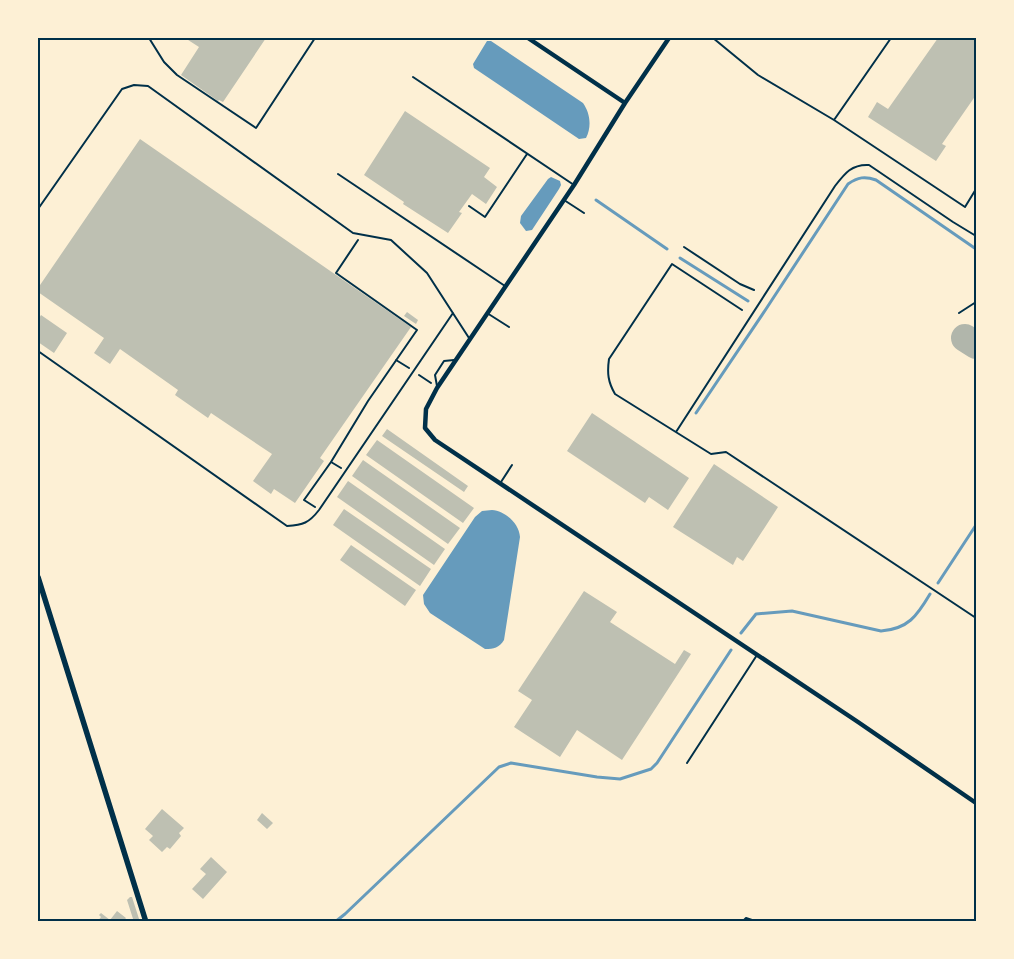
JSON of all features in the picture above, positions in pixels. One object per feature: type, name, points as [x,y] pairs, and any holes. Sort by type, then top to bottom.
[{"type":"street","points":[[528,38],[625,102]]},
{"type":"street","points":[[669,38],[625,102],[574,185],[437,388],[426,409],[425,428],[435,440],[964,793],[976,803]]},
{"type":"street","points":[[38,577],[146,922]]},
{"type":"lane","points":[[149,38],[164,62],[177,75],[256,128],[315,38]]},
{"type":"lane","points":[[713,38],[758,75],[834,120],[965,207],[976,189]]},
{"type":"lane","points":[[834,120],[890,38]]},
{"type":"lane","points":[[413,77],[574,185]]},
{"type":"lane","points":[[38,209],[122,89],[134,85],[148,86],[353,232],[391,240],[427,273],[470,340]]},
{"type":"lane","points":[[469,206],[485,217],[527,154]]},
{"type":"lane","points":[[676,432],[848,170],[861,164],[869,165],[976,236]]},
{"type":"lane","points":[[338,174],[505,286]]},
{"type":"lane","points":[[564,200],[584,213]]},
{"type":"lane","points":[[684,247],[740,284],[754,290]]},
{"type":"lane","points":[[742,310],[672,264],[609,359],[607,373],[615,394],[711,454],[726,452],[976,618]]},
{"type":"lane","points":[[959,313],[976,302]]},
{"type":"lane","points":[[38,351],[287,526],[300,525],[312,519],[319,510],[453,313]]},
{"type":"lane","points":[[488,313],[509,327]]},
{"type":"lane","points":[[437,388],[435,375],[444,361],[456,360]]},
{"type":"lane","points":[[500,484],[512,465]]},
{"type":"lane","points":[[687,763],[757,655]]},
{"type":"path","points":[[319,510],[304,500],[331,462],[368,400],[417,330],[336,273],[362,234]]},
{"type":"path","points":[[331,462],[346,471]]},
{"type":"path","points":[[742,922],[746,918],[758,922]]},
{"type":"water","points":[[487,41],[491,41],[583,103],[589,120],[586,138],[579,139],[474,68],[473,64]]},
{"type":"water","points":[[551,177],[560,181],[561,185],[532,230],[526,231],[520,223],[521,216]]},
{"type":"water","points":[[492,510],[506,515],[517,527],[520,537],[504,640],[496,648],[485,649],[430,613],[424,604],[423,595],[475,517],[482,511]]},
{"type":"building","points":[[185,38],[266,38],[223,102],[218,101],[181,75],[199,47]]},
{"type":"building","points":[[938,38],[976,38],[976,95],[942,144],[946,146],[936,161],[868,117],[877,102],[888,109]]},
{"type":"building","points":[[405,111],[490,168],[484,177],[497,187],[486,204],[472,194],[459,212],[462,213],[448,233],[403,204],[404,202],[364,175]]},
{"type":"building","points":[[140,139],[411,327],[320,458],[324,461],[295,503],[274,489],[271,494],[253,481],[272,454],[211,413],[208,418],[175,395],[178,390],[120,349],[110,364],[94,353],[104,338],[38,292],[38,288]]},
{"type":"building","points":[[407,312],[418,320],[416,324],[404,316]]},
{"type":"building","points":[[41,315],[67,333],[54,353],[38,342],[38,320]]},
{"type":"building","points":[[592,413],[689,478],[668,510],[649,497],[645,503],[567,451]]},
{"type":"building","points":[[387,429],[468,486],[464,492],[382,436]]},
{"type":"building","points":[[377,440],[474,508],[463,523],[366,455]]},
{"type":"building","points":[[363,460],[460,528],[448,544],[352,476]]},
{"type":"building","points":[[714,464],[778,507],[743,561],[737,557],[733,565],[673,527]]},
{"type":"building","points":[[348,481],[445,549],[434,565],[337,497]]},
{"type":"building","points":[[344,509],[431,569],[420,586],[333,525]]},
{"type":"building","points":[[351,545],[416,590],[405,606],[340,560]]},
{"type":"building","points":[[584,591],[617,612],[610,622],[675,664],[684,650],[691,654],[622,760],[577,730],[560,757],[514,727],[532,700],[518,691]]},
{"type":"building","points":[[162,809],[184,828],[179,833],[181,836],[170,849],[167,847],[162,852],[149,840],[153,836],[145,829]]},
{"type":"building","points":[[262,813],[273,823],[267,829],[257,820]]},
{"type":"building","points":[[211,857],[227,872],[203,899],[192,889],[206,874],[200,869]]},
{"type":"building","points":[[132,897],[140,922],[134,922],[127,900]]},
{"type":"building","points":[[117,911],[126,918],[123,922],[97,922],[101,917],[99,915],[101,913],[110,920]]},
{"type":"waterway","points":[[696,413],[848,184],[862,178],[876,180],[976,249]]},
{"type":"waterway","points":[[596,200],[667,249]]},
{"type":"waterway","points":[[680,258],[748,301]]},
{"type":"waterway","points":[[938,583],[976,525]]},
{"type":"waterway","points":[[741,633],[756,614],[792,611],[881,631],[890,630],[911,620],[921,609],[930,594]]},
{"type":"waterway","points":[[335,922],[499,767],[511,763],[620,779],[651,769],[657,763],[731,650]]},
{"type":"taxiway","points":[[965,338],[976,345]]}]
